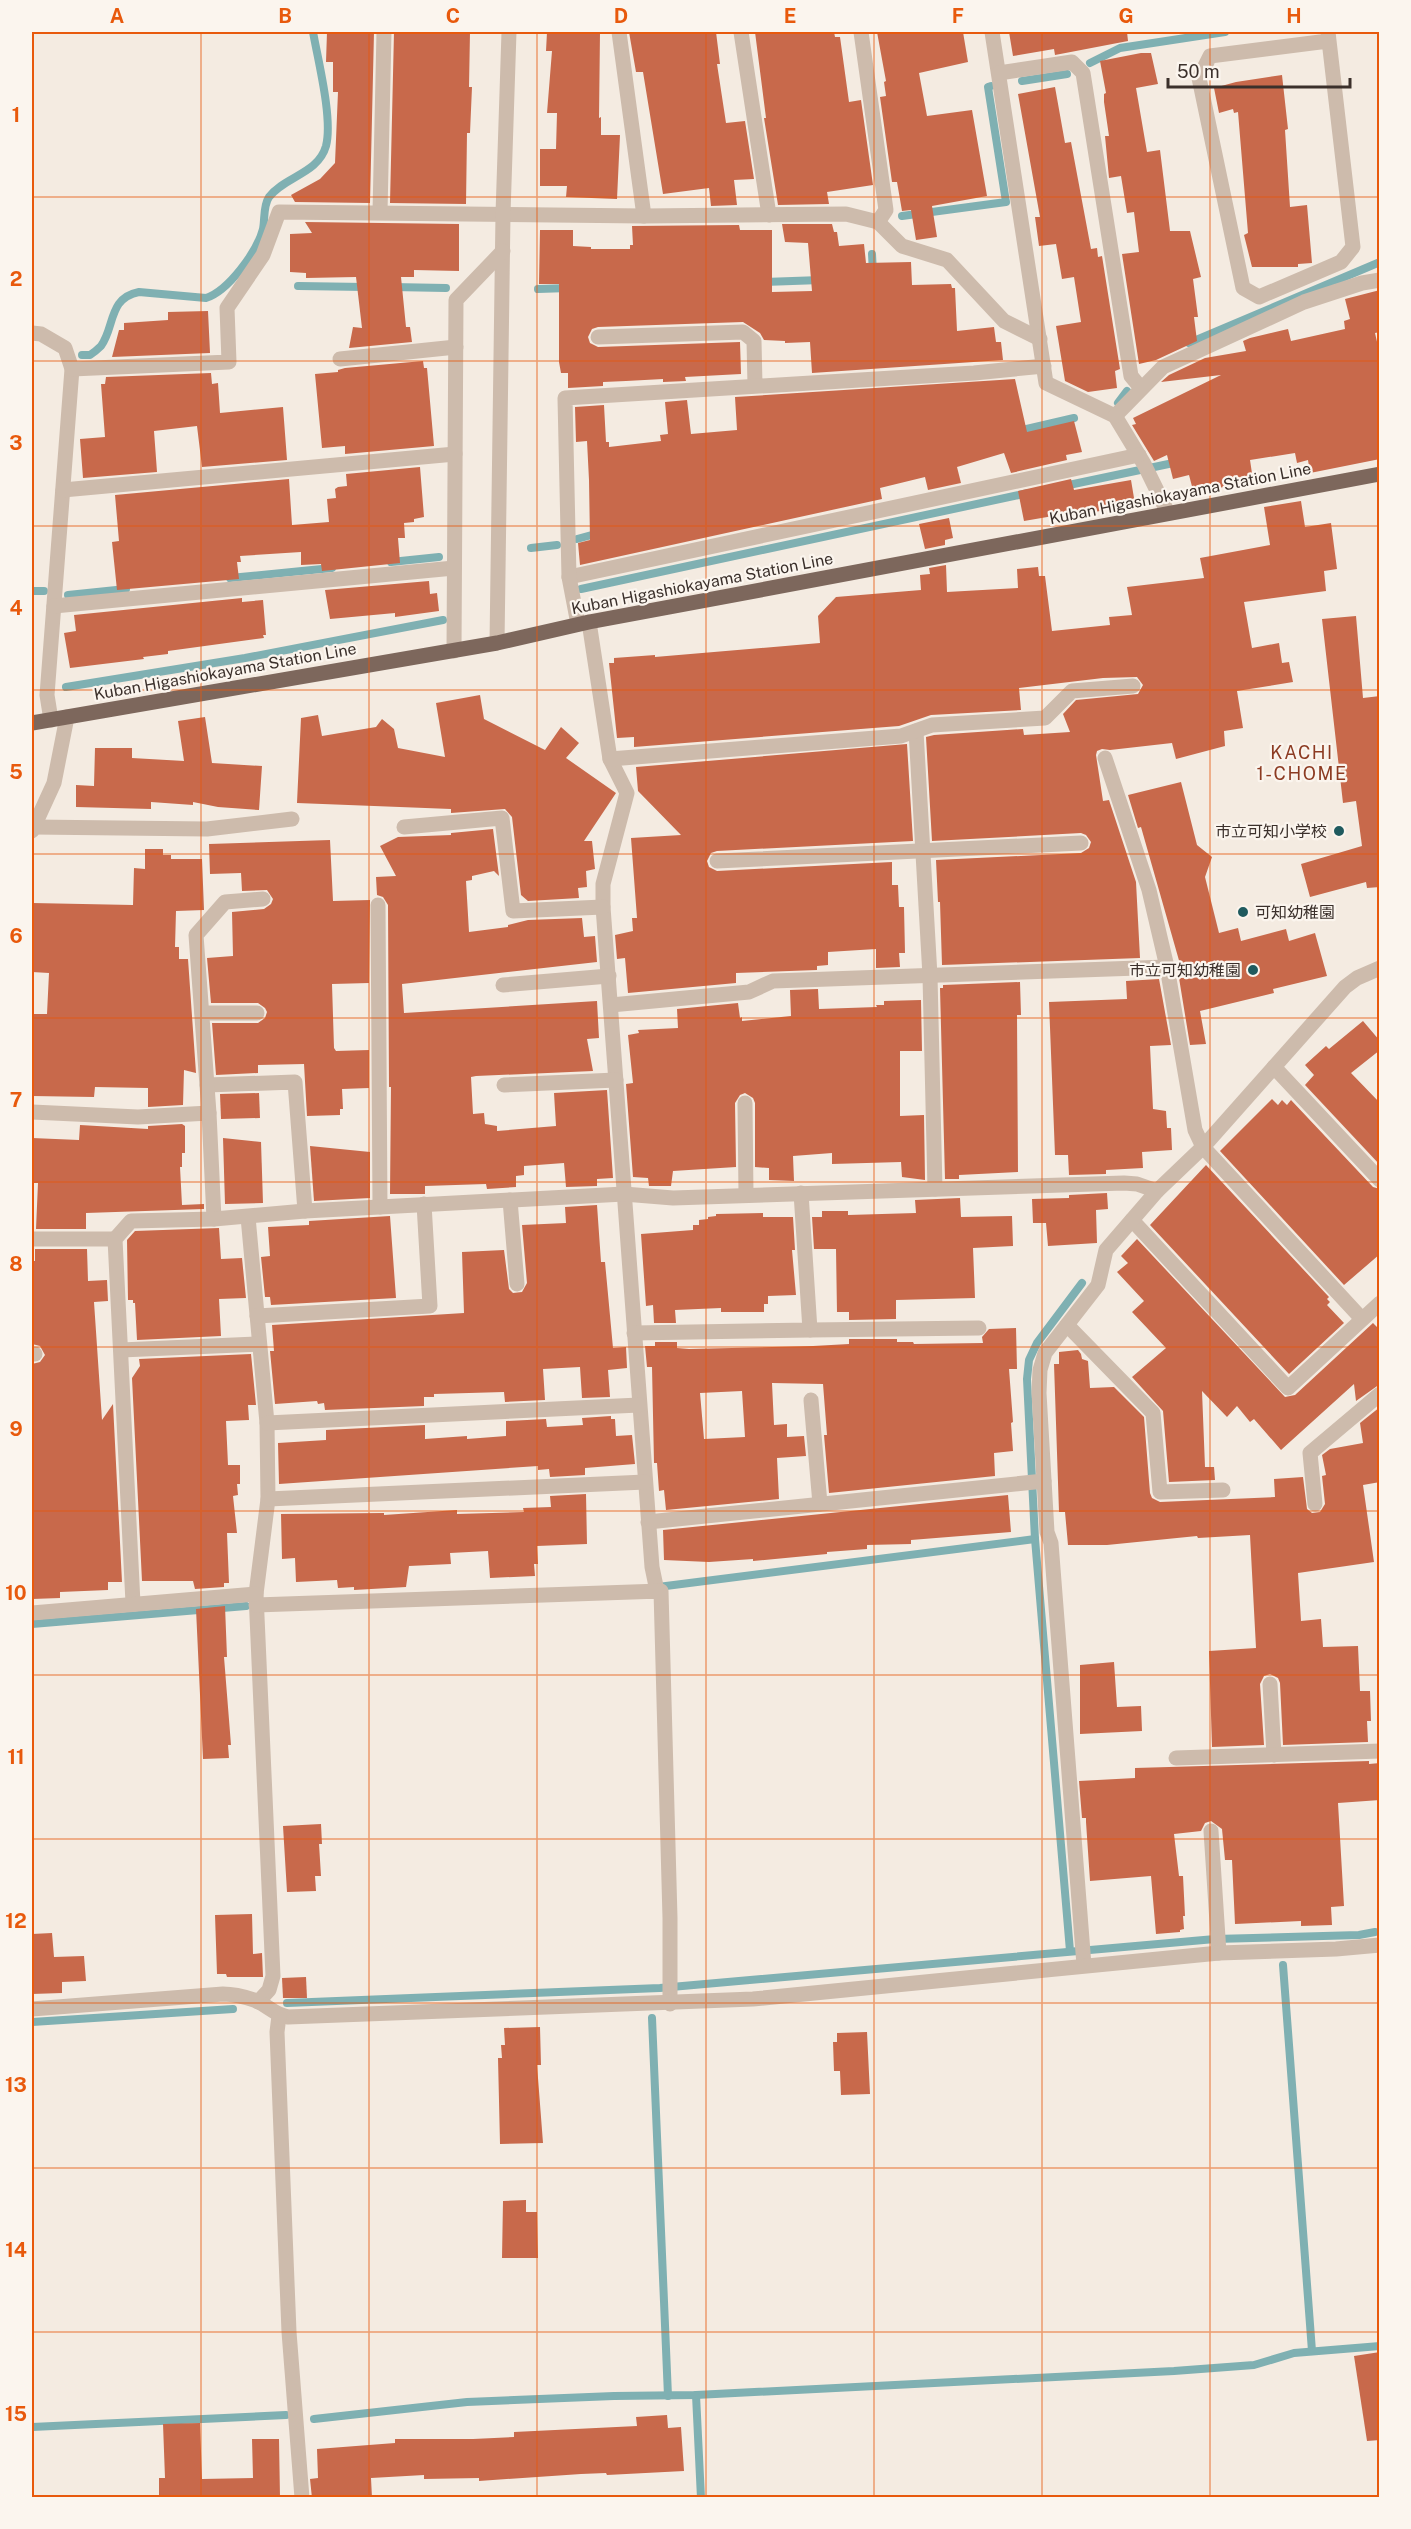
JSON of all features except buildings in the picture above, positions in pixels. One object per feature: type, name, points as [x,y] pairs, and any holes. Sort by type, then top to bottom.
[{"type":"main road","name":"Kuban Higashiokayama Station Line","points":[[32,723],[497,643],[583,623],[1380,474]]},
{"type":"street","points":[[380,212],[384,32]]},
{"type":"street","points":[[497,643],[503,214],[509,32]]},
{"type":"street","points":[[619,32],[644,216]]},
{"type":"street","points":[[741,32],[770,215]]},
{"type":"street","points":[[861,32],[886,210],[878,222]]},
{"type":"street","points":[[992,32],[1046,383],[1115,416],[1144,464],[1168,513]]},
{"type":"street","points":[[1328,36],[1353,247],[1341,262],[1259,297],[1243,288],[1199,78],[1210,56],[1328,36]]},
{"type":"street","points":[[999,73],[1072,62],[1083,73],[1131,376],[1141,388]]},
{"type":"street","points":[[72,369],[229,362],[227,308],[263,255],[279,212],[644,216],[846,214],[878,222],[902,246],[947,260],[1004,321],[1040,339]]},
{"type":"street","points":[[453,651],[456,300],[503,251]]},
{"type":"street","points":[[1115,416],[1163,367],[1304,302],[1362,283],[1380,280]]},
{"type":"street","points":[[598,337],[743,332],[753,340],[755,385]]},
{"type":"street","points":[[32,333],[41,334],[65,348],[72,369],[47,695],[51,720]]},
{"type":"street","points":[[340,359],[456,346]]},
{"type":"street","points":[[670,1993],[661,1603],[660,1591],[656,1588],[652,1567],[648,1522],[603,907],[603,884],[627,793],[610,759],[583,623],[569,577],[565,398],[975,373],[1044,366]]},
{"type":"street","points":[[63,490],[455,454]]},
{"type":"street","points":[[569,577],[1144,464]]},
{"type":"street","points":[[54,606],[454,568]]},
{"type":"street","points":[[610,759],[901,736],[932,725],[1045,718],[1072,691],[1132,686]]},
{"type":"street","points":[[67,717],[54,783],[32,829],[207,829],[292,819]]},
{"type":"street","points":[[916,731],[930,976],[935,1189]]},
{"type":"street","points":[[1105,758],[1149,890],[1167,967],[1195,1130],[1203,1147],[1362,1319]]},
{"type":"street","points":[[404,827],[502,818],[513,911],[603,907]]},
{"type":"street","points":[[717,861],[1081,843]]},
{"type":"street","points":[[214,1219],[196,935],[225,902],[263,899]]},
{"type":"street","points":[[378,905],[380,1207]]},
{"type":"street","points":[[611,1005],[749,992],[773,981],[1167,967]]},
{"type":"street","points":[[1083,1955],[1042,1481],[1040,1370],[1045,1353],[1098,1285],[1106,1250],[1157,1191],[1203,1147],[1346,987],[1357,978],[1380,968]]},
{"type":"street","points":[[503,985],[609,975]]},
{"type":"street","points":[[202,1013],[257,1013]]},
{"type":"street","points":[[1274,1067],[1380,1180]]},
{"type":"street","points":[[504,1085],[616,1080]]},
{"type":"street","points":[[207,1085],[296,1082],[305,1210]]},
{"type":"street","points":[[745,1103],[746,1195]]},
{"type":"street","points":[[32,1112],[138,1117],[209,1113]]},
{"type":"street","points":[[133,1603],[115,1239],[130,1221],[214,1219],[305,1210],[624,1194],[673,1198],[1124,1183],[1137,1184],[1157,1191]]},
{"type":"street","points":[[801,1194],[810,1330]]},
{"type":"street","points":[[510,1200],[517,1284]]},
{"type":"street","points":[[257,1316],[430,1306],[424,1204]]},
{"type":"street","points":[[248,1217],[267,1423],[268,1499],[256,1600],[273,1976],[269,1990],[258,2002]]},
{"type":"street","points":[[1132,1220],[1288,1388],[1380,1303]]},
{"type":"street","points":[[32,1239],[115,1239]]},
{"type":"street","points":[[1067,1324],[1152,1413],[1160,1492],[1223,1490]]},
{"type":"street","points":[[634,1333],[979,1328]]},
{"type":"street","points":[[121,1350],[259,1344]]},
{"type":"street","points":[[1315,1504],[1310,1453],[1380,1394]]},
{"type":"street","points":[[811,1400],[820,1504]]},
{"type":"street","points":[[267,1423],[639,1405]]},
{"type":"street","points":[[648,1522],[1042,1481]]},
{"type":"street","points":[[268,1499],[645,1482]]},
{"type":"street","points":[[32,1613],[133,1603],[656,1588]]},
{"type":"street","points":[[1270,1684],[1274,1755]]},
{"type":"street","points":[[1176,1758],[1380,1751]]},
{"type":"street","points":[[1211,1831],[1219,1950]]},
{"type":"street","points":[[32,2009],[223,1994],[236,1994],[258,2002],[279,2016],[288,2017],[670,1993],[753,1999],[1083,1955],[1336,1949],[1380,1945]]},
{"type":"street","points":[[279,2016],[277,2032],[289,2332],[302,2498]]},
{"type":"waterway","points":[[82,355],[90,355],[101,346],[117,307],[129,295],[139,292],[206,298],[223,288],[248,259],[260,238],[269,197],[316,163],[326,146],[328,121],[313,32]]},
{"type":"waterway","points":[[1090,63],[1120,48],[1225,32]]},
{"type":"waterway","points":[[1022,81],[1067,74]]},
{"type":"waterway","points":[[902,216],[1006,202],[988,87],[991,86]]},
{"type":"waterway","points":[[872,254],[873,273]]},
{"type":"waterway","points":[[1189,343],[1380,262]]},
{"type":"waterway","points":[[764,282],[821,280]]},
{"type":"waterway","points":[[298,286],[365,287]]},
{"type":"waterway","points":[[392,287],[446,288]]},
{"type":"waterway","points":[[538,289],[569,288]]},
{"type":"waterway","points":[[1118,403],[1127,391]]},
{"type":"waterway","points":[[1018,431],[1074,418]]},
{"type":"waterway","points":[[1064,486],[1178,462]]},
{"type":"waterway","points":[[581,589],[1028,493]]},
{"type":"waterway","points":[[577,539],[599,533]]},
{"type":"waterway","points":[[531,548],[557,545]]},
{"type":"waterway","points":[[391,562],[439,557]]},
{"type":"waterway","points":[[230,578],[332,568]]},
{"type":"waterway","points":[[68,595],[126,589]]},
{"type":"waterway","points":[[32,591],[44,591]]},
{"type":"waterway","points":[[66,687],[245,658],[443,620]]},
{"type":"waterway","points":[[1070,1951],[1035,1539],[1027,1379],[1029,1360],[1037,1343],[1082,1283]]},
{"type":"waterway","points":[[658,1587],[1035,1539]]},
{"type":"waterway","points":[[32,1624],[246,1606]]},
{"type":"waterway","points":[[287,2003],[660,1988],[1215,1939],[1359,1935],[1375,1932]]},
{"type":"waterway","points":[[1283,1965],[1312,2351]]},
{"type":"waterway","points":[[32,2022],[233,2009]]},
{"type":"waterway","points":[[652,2018],[668,2396]]},
{"type":"waterway","points":[[314,2419],[467,2402],[696,2395],[1174,2371],[1254,2365],[1294,2353],[1380,2346]]},
{"type":"waterway","points":[[696,2395],[701,2498]]},
{"type":"waterway","points":[[32,2427],[286,2415]]},
{"type":"place","name":"市立可知小学校","points":[[1339,831]]},
{"type":"place","name":"可知幼稚園","points":[[1243,912]]},
{"type":"place","name":"市立可知幼稚園","points":[[1253,970]]},
{"type":"district","name":"KACHI 1-CHOME","points":[[1302,763]]}]
